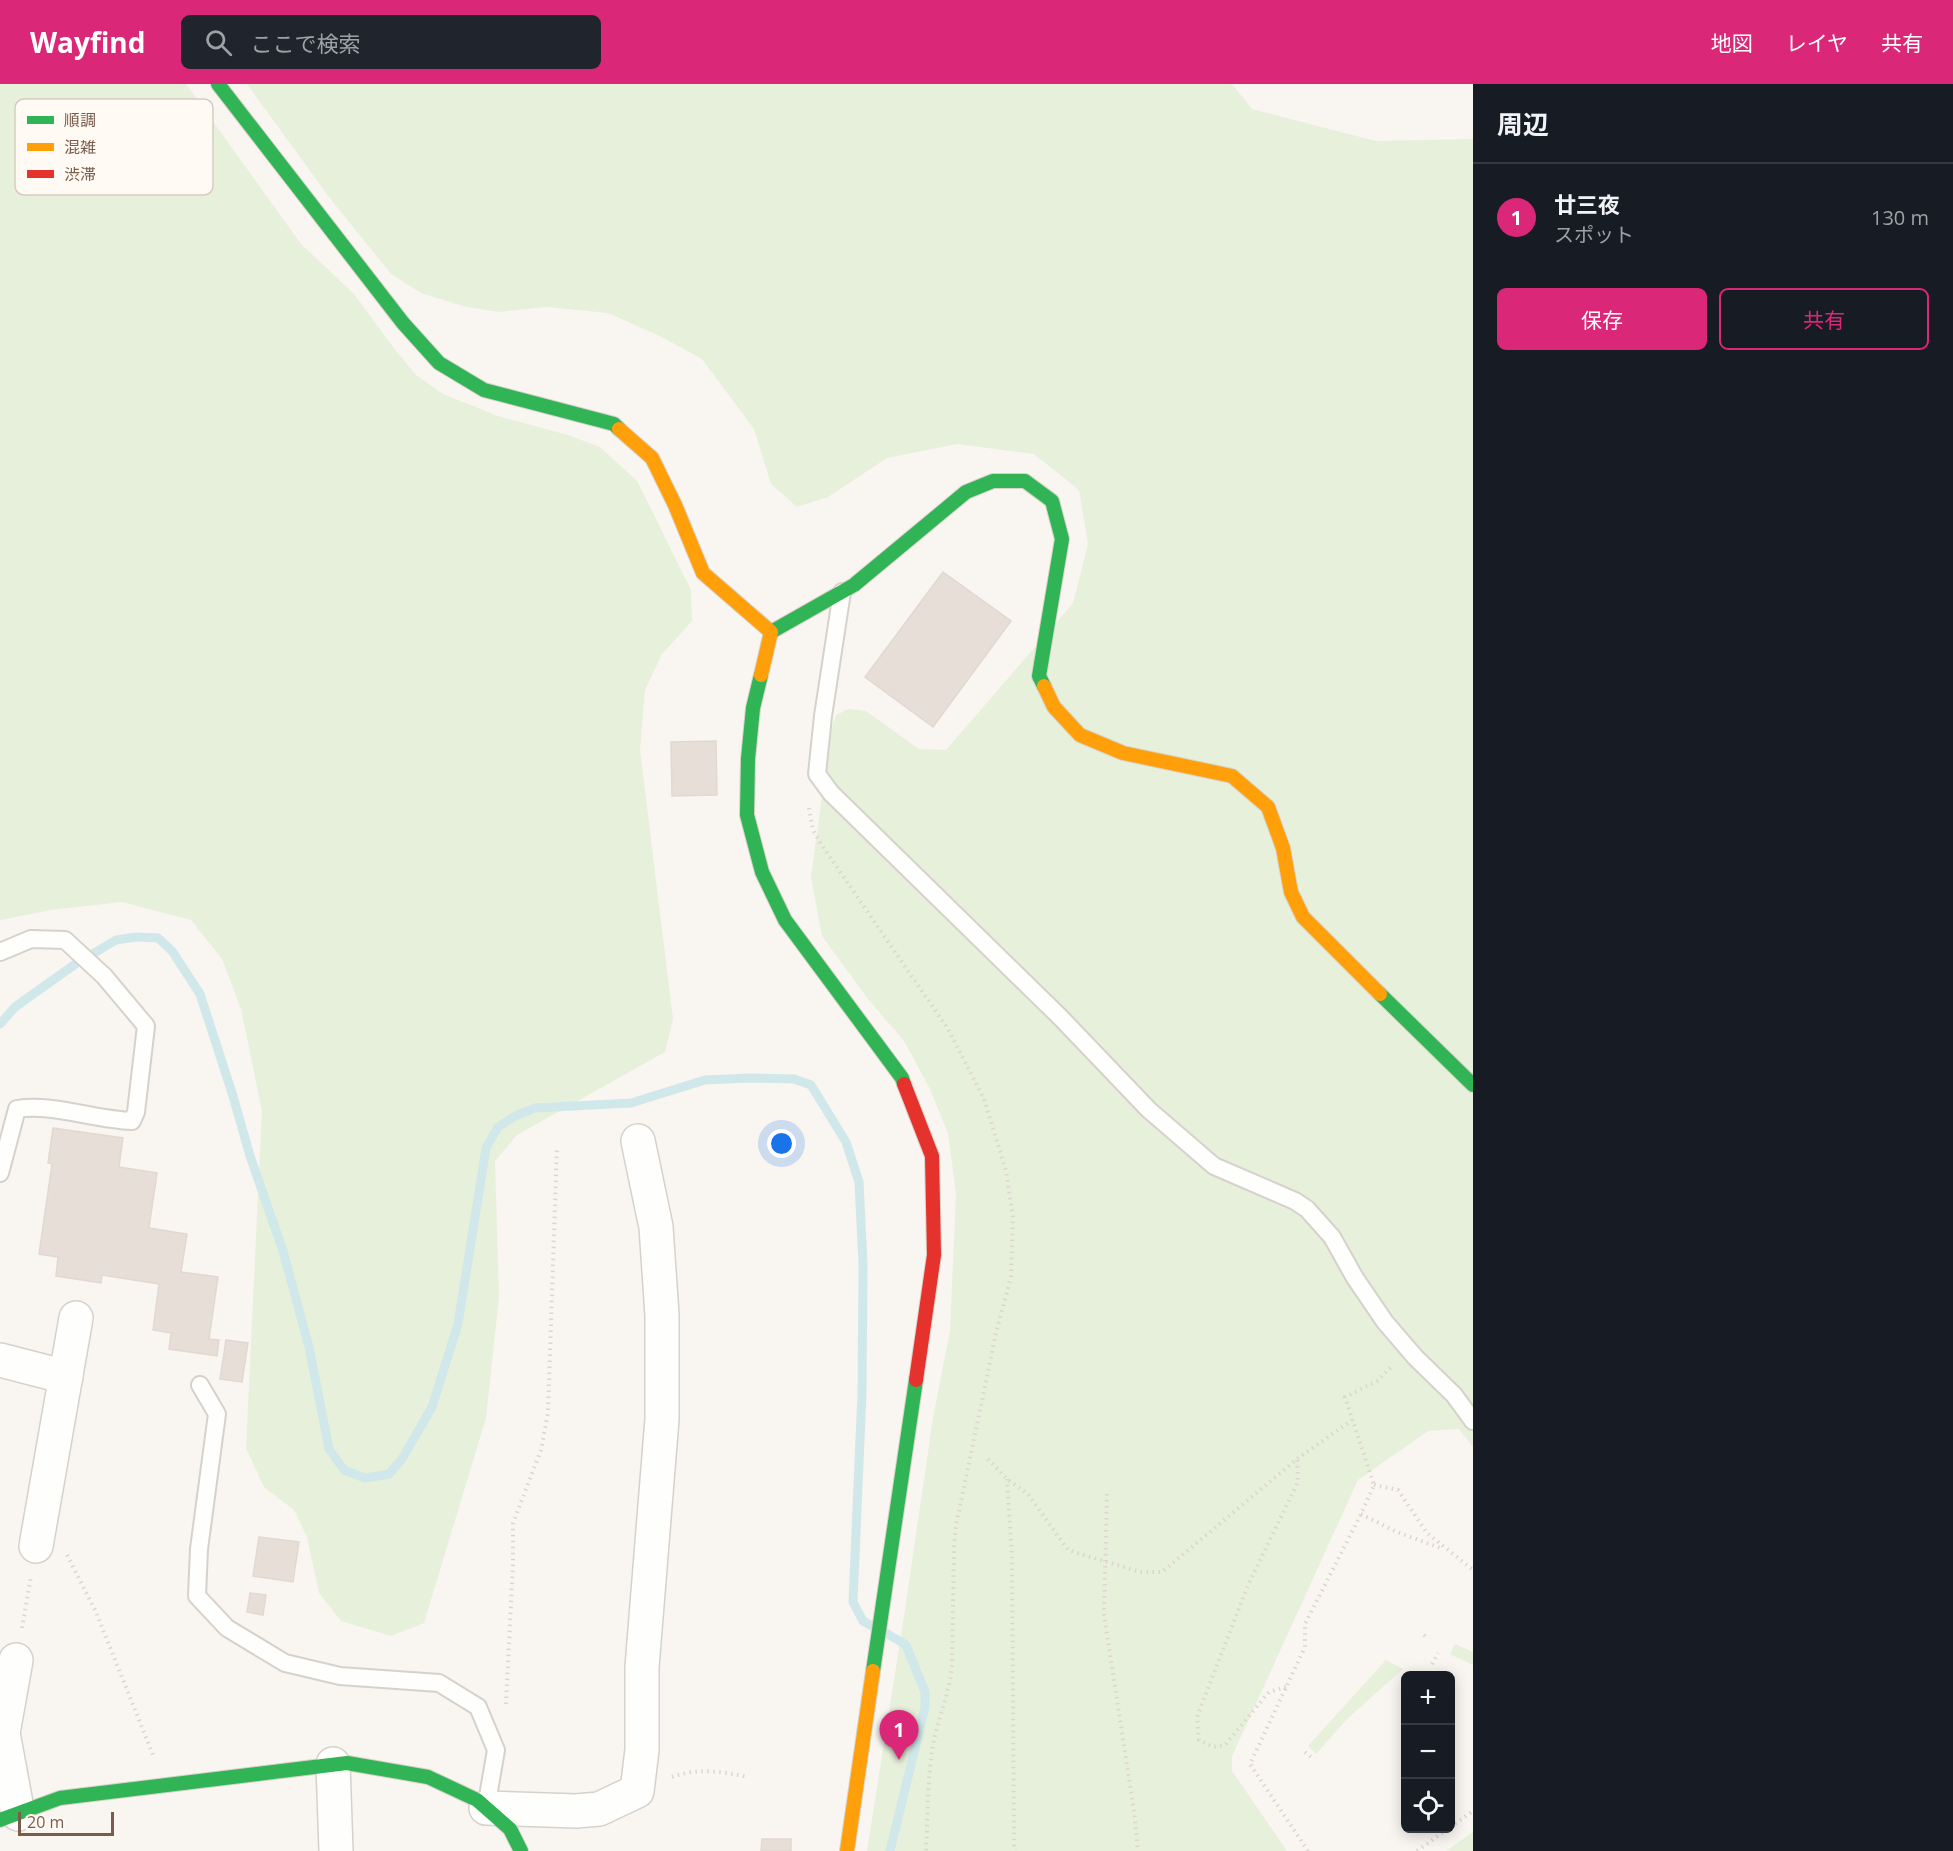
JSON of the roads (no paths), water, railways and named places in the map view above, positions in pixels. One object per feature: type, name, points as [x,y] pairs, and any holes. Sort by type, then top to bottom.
[{"type":"street","points":[[218,84],[403,323],[439,363],[484,390],[614,424],[652,458],[675,505],[703,573],[771,632]]},
{"type":"street","points":[[847,1851],[934,1255],[932,1156],[902,1078],[785,920],[762,872],[747,815],[748,759],[753,708],[771,632],[854,585],[966,492],[993,481],[1025,481],[1052,501],[1062,539],[1039,676],[1054,707],[1080,735],[1123,753],[1232,776],[1268,807],[1282,848],[1291,892],[1303,917],[1473,1085]]},
{"type":"street","points":[[486,1808],[576,1811],[600,1809],[637,1791],[642,1750],[642,1666],[662,1419],[662,1315],[656,1227],[638,1141]]},
{"type":"street","points":[[36,1546],[76,1318]]},
{"type":"street","points":[[0,1360],[66,1377]]},
{"type":"street","points":[[16,1660],[3,1733],[9,1817],[60,1798],[347,1763],[428,1777],[477,1800],[510,1829],[521,1851]]},
{"type":"street","points":[[333,1764],[336,1851]]},
{"type":"lane","points":[[842,592],[823,716],[817,774],[831,793],[1061,1018],[1149,1110],[1214,1166],[1295,1201],[1307,1209],[1332,1237],[1385,1322],[1408,1350],[1454,1395],[1473,1421]]},
{"type":"lane","points":[[0,952],[31,939],[65,940],[104,976],[146,1026],[136,1112],[132,1121],[113,1121],[33,1106],[17,1109],[0,1173]]},
{"type":"lane","points":[[200,1385],[217,1414],[199,1549],[197,1596],[227,1628],[285,1663],[340,1676],[440,1683],[478,1707],[496,1750],[486,1808]]},
{"type":"waterway","points":[[0,1024],[15,1007],[74,965],[116,940],[136,937],[158,938],[172,951],[200,994],[250,1156],[283,1251],[309,1347],[329,1449],[344,1470],[365,1478],[389,1474],[402,1459],[432,1407],[458,1324],[486,1148],[498,1127],[515,1116],[535,1108],[631,1103],[705,1080],[794,1079],[811,1085],[846,1142],[859,1182],[863,1264],[862,1393],[853,1602],[863,1621],[874,1627]]},
{"type":"waterway","points":[[886,1633],[906,1645],[925,1692],[925,1707],[890,1851]]},
{"type":"place","name":"廿三夜","points":[[899,1760]]}]
